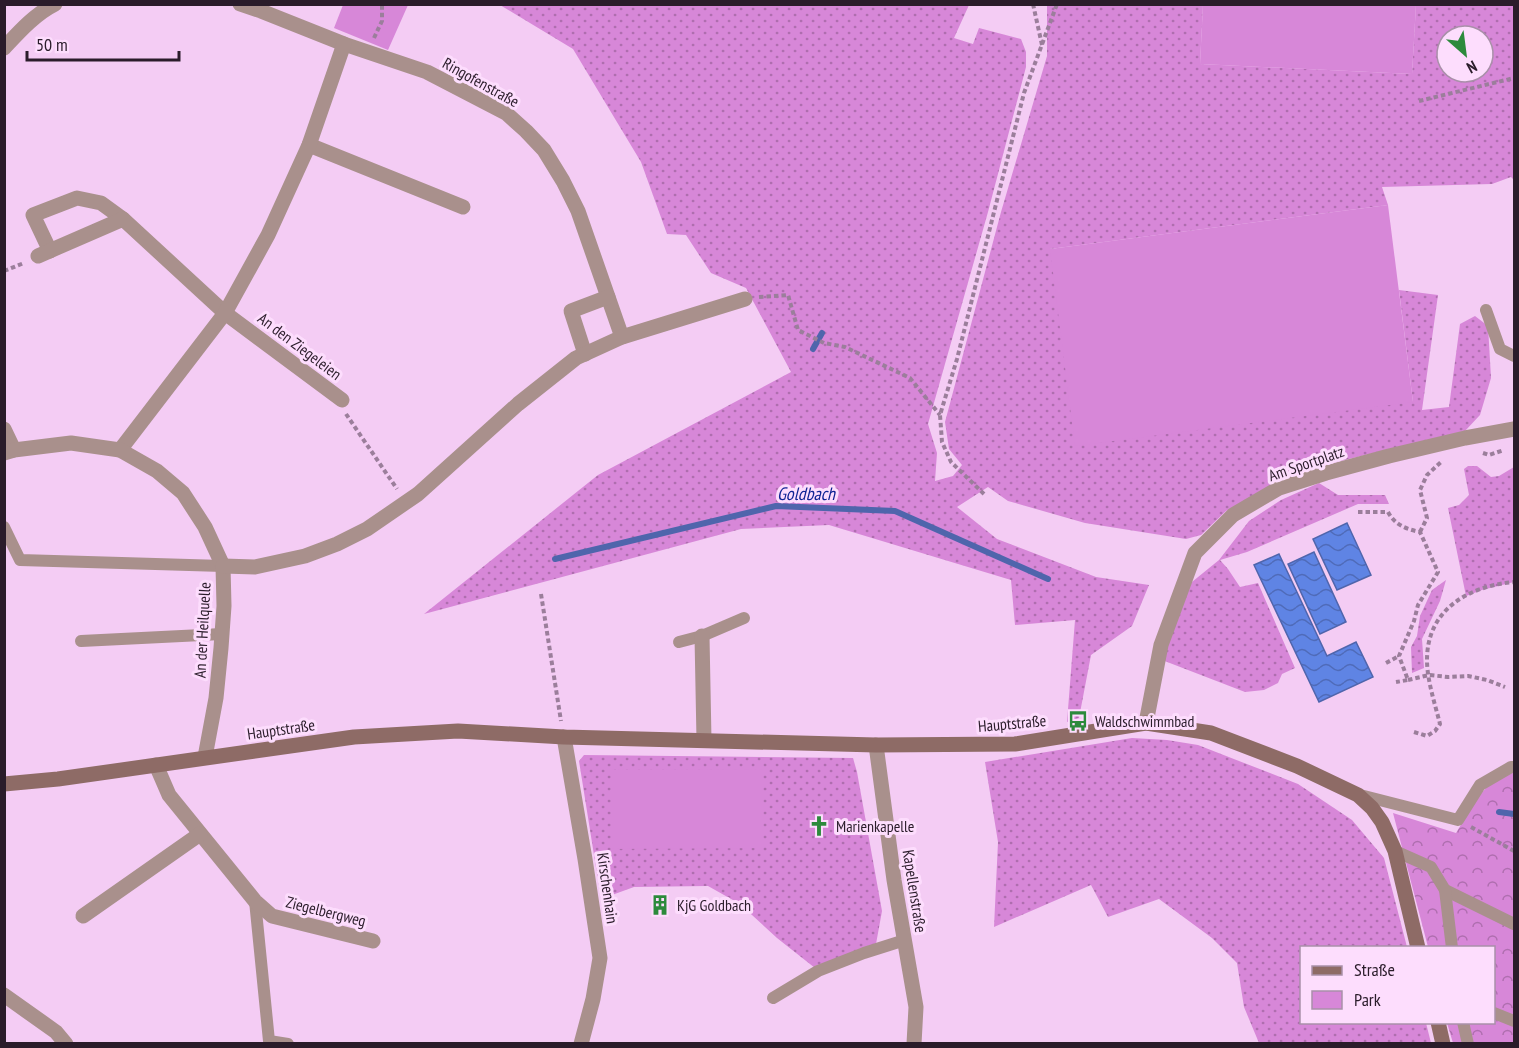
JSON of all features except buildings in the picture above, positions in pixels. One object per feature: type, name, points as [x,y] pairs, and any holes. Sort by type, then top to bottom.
[{"type":"street","points":[[4,48],[19,32],[55,4]]},
{"type":"street","name":"Ringofenstraße","points":[[240,4],[344,44],[427,72],[506,112],[544,150],[563,181],[578,211],[622,337]]},
{"type":"street","points":[[120,450],[225,313],[268,235],[309,145],[344,44]]},
{"type":"street","points":[[309,145],[463,207]]},
{"type":"street","name":"An den Ziegeleien","points":[[123,219],[44,254],[33,215],[77,198],[101,203],[123,219],[225,313],[342,400]]},
{"type":"street","points":[[585,354],[571,311],[608,297]]},
{"type":"street","points":[[223,566],[255,567],[305,556],[367,529],[418,494],[518,404],[576,358],[622,337],[745,298]]},
{"type":"street","points":[[4,429],[9,452]]},
{"type":"street","name":"Am Sportplatz","points":[[1146,723],[1161,645],[1195,553],[1233,514],[1279,488],[1326,473],[1465,438],[1515,429]]},
{"type":"street","name":"An der Heilquelle","points":[[9,452],[71,443],[120,450],[157,471],[183,493],[205,526],[223,566],[224,606],[216,698],[205,757]]},
{"type":"street","points":[[702,636],[704,740]]},
{"type":"street","name":"Hauptstraße","points":[[4,784],[58,779],[354,737],[446,731],[876,745],[1015,744],[1146,723],[1211,733],[1297,766],[1358,795],[1372,808],[1382,822],[1395,851],[1418,946]]},
{"type":"street","name":"Kirschenhain","points":[[564,736],[600,958],[593,999],[580,1044]]},
{"type":"street","name":"Kapellenstraße","points":[[876,745],[894,880],[916,1007],[914,1044]]},
{"type":"street","name":"Ziegelbergweg","points":[[156,765],[169,795],[255,901],[272,916],[373,941]]},
{"type":"street","points":[[83,916],[200,834]]},
{"type":"street","points":[[4,994],[56,1032],[66,1044]]},
{"type":"street","points":[[1438,1024],[1443,1044]]},
{"type":"lane","points":[[1486,310],[1500,349],[1515,356]]},
{"type":"lane","points":[[4,527],[20,560],[223,566]]},
{"type":"lane","points":[[679,642],[702,636],[744,618]]},
{"type":"lane","points":[[81,641],[222,634]]},
{"type":"lane","points":[[1358,795],[1458,820],[1480,785],[1511,767],[1515,767]]},
{"type":"lane","points":[[1395,851],[1431,867],[1445,890],[1452,946]]},
{"type":"lane","points":[[1445,890],[1515,924]]},
{"type":"lane","points":[[255,901],[269,1041],[288,1044]]},
{"type":"lane","points":[[773,998],[818,971],[904,940]]},
{"type":"lane","points":[[1495,1012],[1515,1021]]},
{"type":"lane","points":[[1463,1024],[1468,1044]]},
{"type":"path","points":[[372,43],[382,21],[382,4]]},
{"type":"path","points":[[1033,4],[1042,46]]},
{"type":"path","points":[[984,494],[951,462],[942,442],[940,416],[957,359],[1024,93],[1057,4]]},
{"type":"path","points":[[1419,101],[1515,78]]},
{"type":"path","points":[[745,298],[788,295],[798,330],[824,343],[845,347],[910,378],[940,416]]},
{"type":"path","name":"An den Ziegeleien","points":[[342,400],[347,415],[406,502]]},
{"type":"path","points":[[1479,452],[1489,455],[1505,450]]},
{"type":"path","points":[[1420,532],[1427,518],[1420,490],[1427,474],[1446,459]]},
{"type":"path","points":[[1358,512],[1388,512],[1392,520],[1407,529],[1420,532]]},
{"type":"path","points":[[1386,663],[1399,656],[1414,621],[1418,605],[1438,572],[1420,532]]},
{"type":"path","points":[[1414,732],[1427,736],[1440,724],[1426,662],[1428,641],[1434,624],[1452,604],[1480,589],[1515,582]]},
{"type":"path","points":[[541,594],[564,736]]},
{"type":"path","points":[[1399,656],[1408,680]]},
{"type":"path","points":[[1396,682],[1429,675],[1468,676],[1504,687]]},
{"type":"path","points":[[1458,820],[1515,851]]},
{"type":"green space","points":[[343,4],[408,5],[388,50],[334,28]]},
{"type":"green space","points":[[500,5],[969,5],[954,38],[973,44],[979,28],[1021,39],[1026,52],[1026,67],[928,424],[937,453],[935,481],[953,476],[962,465],[949,449],[945,422],[1001,212],[1047,56],[1047,5],[1203,5],[1200,64],[1412,74],[1416,5],[1514,5],[1514,180],[1511,177],[1492,184],[1382,187],[1388,205],[1050,249],[1413,402],[1399,290],[1438,295],[1422,410],[1449,407],[1460,324],[1475,316],[1488,326],[1491,378],[1480,415],[1465,431],[1324,465],[1274,484],[1226,511],[1201,535],[1186,539],[1085,523],[1008,501],[988,487],[957,507],[997,539],[1096,577],[1149,585],[1132,626],[1091,655],[1079,718],[1067,722],[1075,620],[1015,625],[1011,580],[829,525],[741,529],[424,614],[598,475],[791,372],[746,288],[711,273],[686,235],[667,234],[641,162],[573,49]]},
{"type":"green space","points":[[1203,5],[1416,5],[1412,74],[1200,64]]},
{"type":"green space","points":[[1388,205],[1413,402],[1075,446],[1050,249]]},
{"type":"green space","points":[[1468,466],[1477,466],[1491,477],[1499,476],[1514,467],[1514,582],[1466,596],[1448,508],[1459,505],[1469,495],[1464,469]]},
{"type":"green space","points":[[1319,483],[1338,495],[1385,495],[1389,504],[1358,504],[1247,552],[1220,560],[1240,587],[1258,583],[1295,668],[1282,674],[1278,683],[1264,690],[1245,692],[1162,660],[1187,586],[1219,560],[1249,521],[1281,500]]},
{"type":"green space","points":[[1446,580],[1440,601],[1422,639],[1424,668],[1412,673],[1411,647],[1417,636],[1420,616],[1432,590]]},
{"type":"green space","points":[[1132,738],[1167,740],[1198,745],[1298,784],[1352,820],[1384,858],[1407,946],[1300,946],[1300,1024],[1426,1024],[1431,1043],[1259,1043],[1244,1007],[1237,963],[1212,938],[1159,899],[1108,917],[1091,885],[994,927],[998,842],[985,762]]},
{"type":"green space","points":[[584,755],[853,758],[882,911],[876,944],[815,968],[777,938],[740,904],[708,886],[634,887],[601,899],[579,761]]},
{"type":"green space","points":[[763,769],[763,848],[611,849],[611,770]]},
{"type":"green space","points":[[1502,770],[1514,771],[1514,1043],[1453,1043],[1447,1024],[1495,1024],[1495,946],[1428,946],[1393,813],[1456,833],[1477,798]]},
{"type":"water","points":[[1347,523],[1371,575],[1337,590],[1313,539]]},
{"type":"water","points":[[1314,552],[1346,622],[1320,634],[1288,564]]},
{"type":"water","points":[[1279,554],[1327,656],[1356,642],[1373,677],[1319,702],[1254,565]]},
{"type":"waterway","points":[[813,349],[822,333]]},
{"type":"waterway","name":"Goldbach","points":[[555,559],[776,506],[895,511],[1048,579]]},
{"type":"waterway","points":[[1499,812],[1514,814]]},
{"type":"place","name":"Waldschwimmbad","points":[[1078,721]]},
{"type":"place","name":"Marienkapelle","points":[[819,826]]},
{"type":"place","name":"KjG Goldbach","points":[[660,905]]}]
